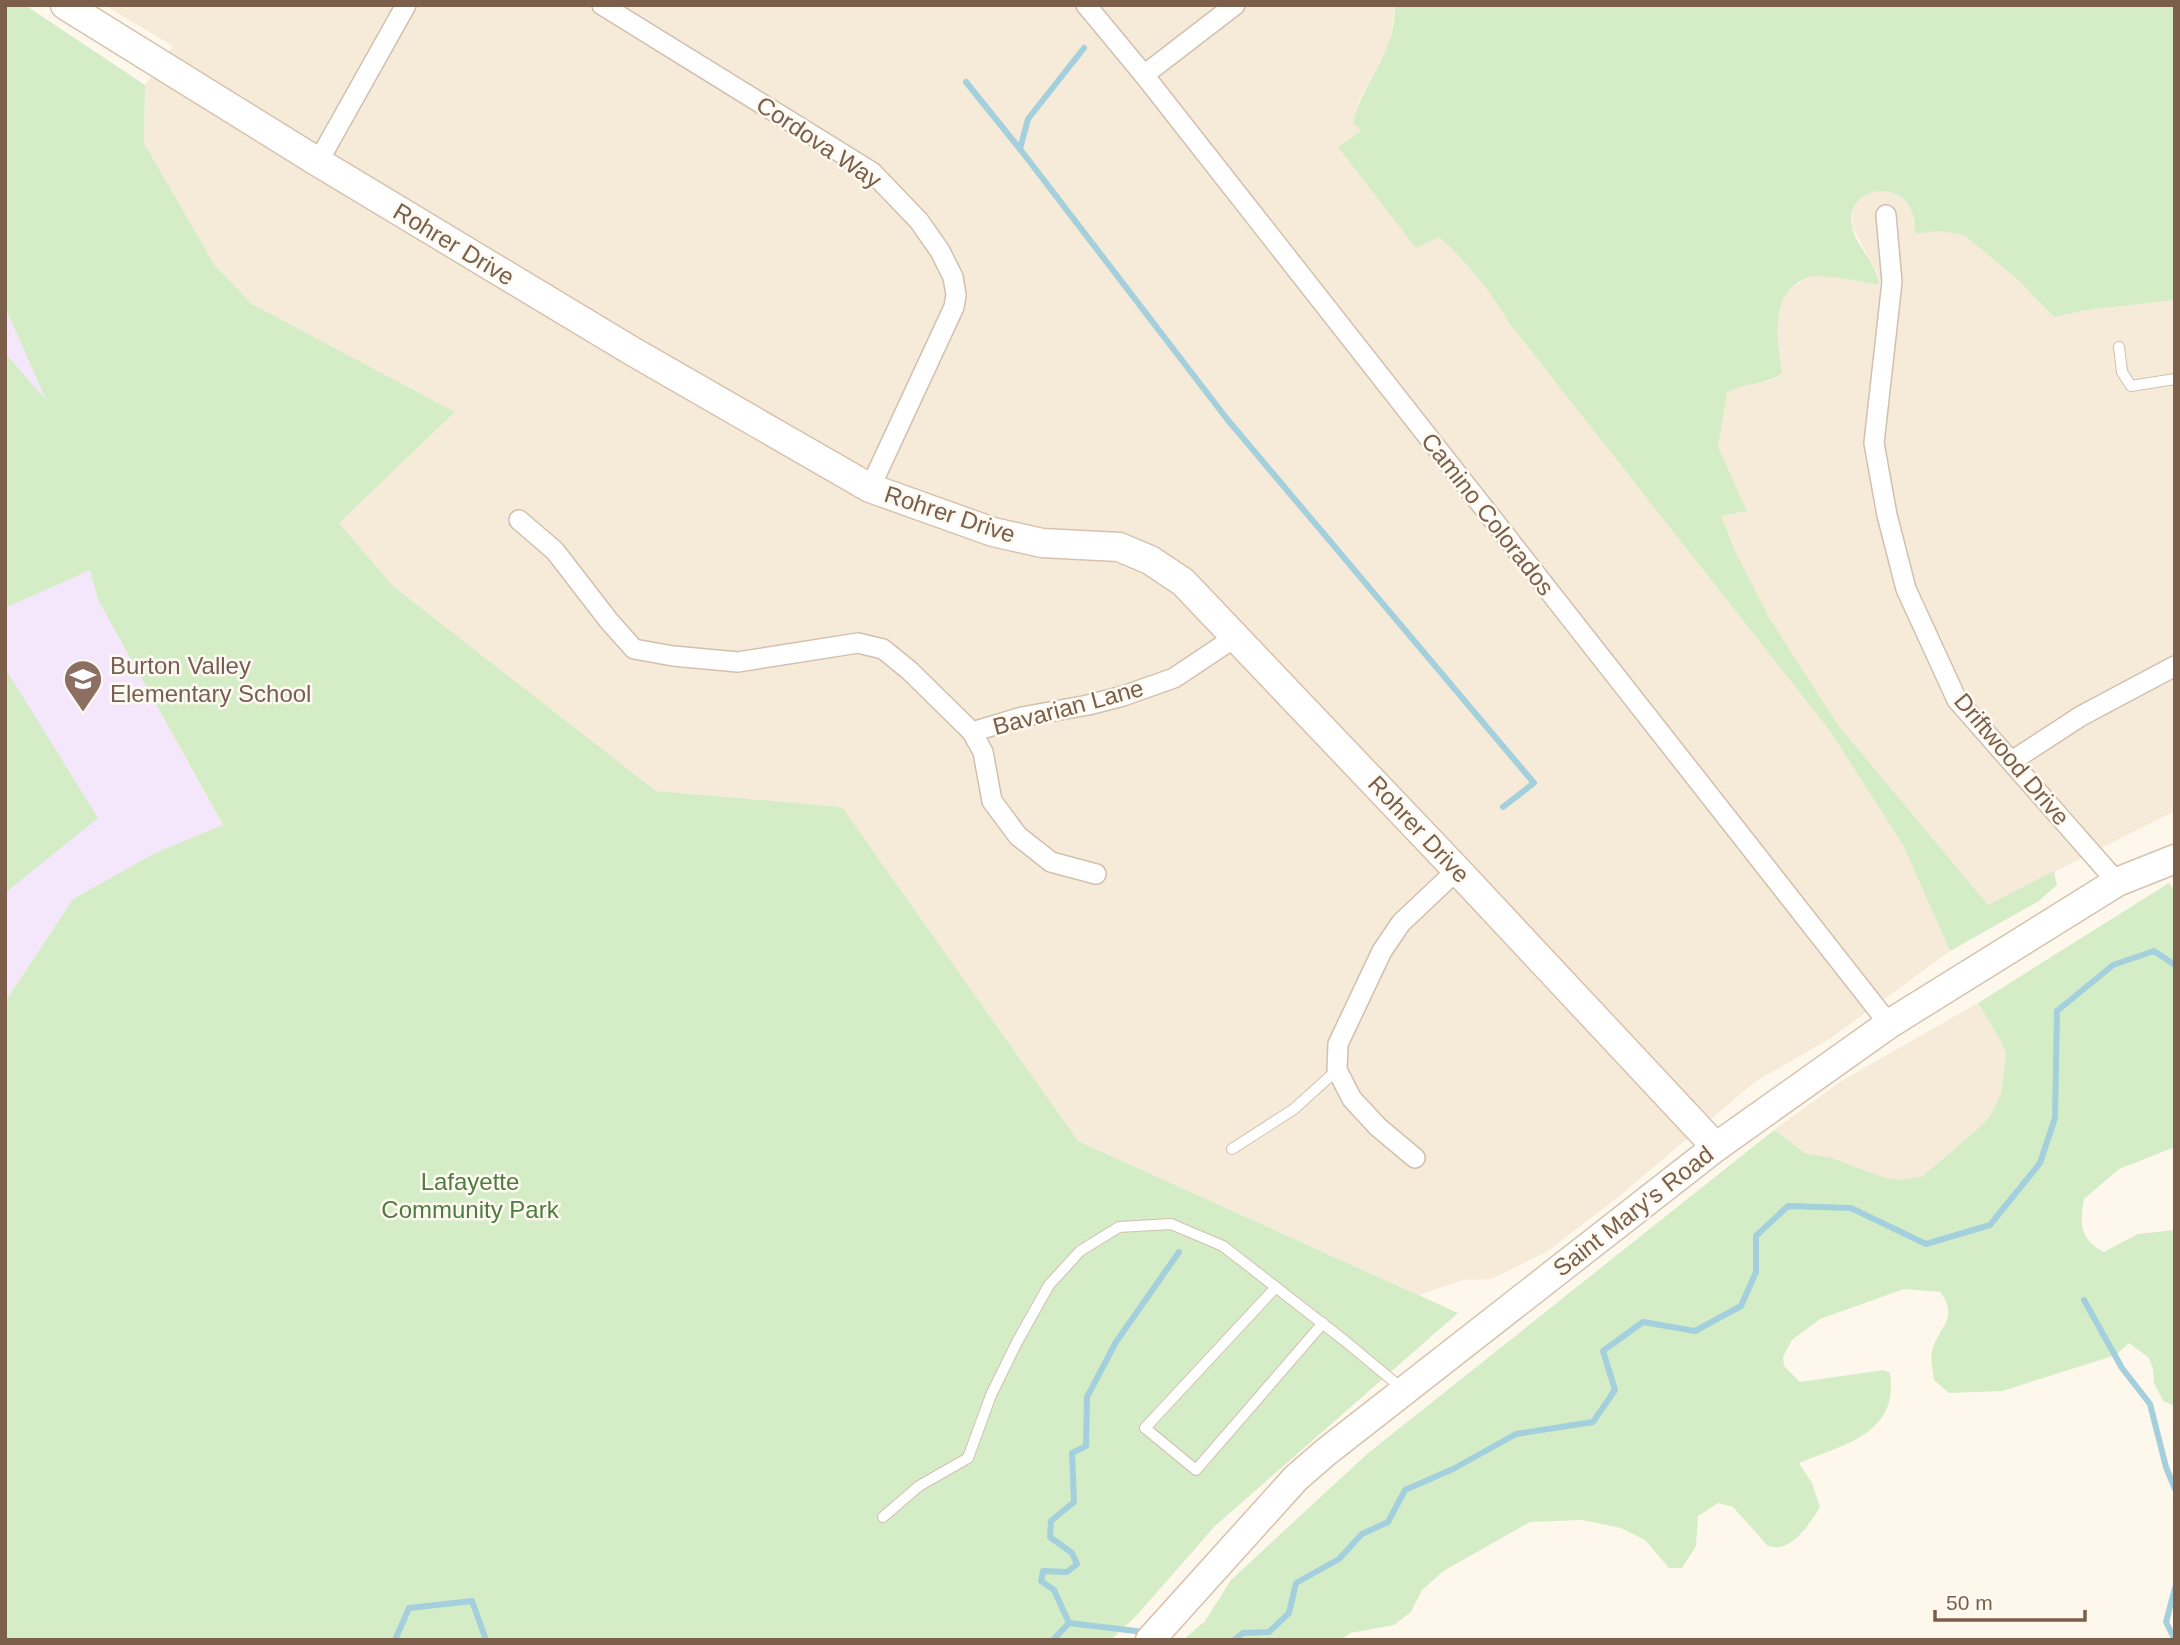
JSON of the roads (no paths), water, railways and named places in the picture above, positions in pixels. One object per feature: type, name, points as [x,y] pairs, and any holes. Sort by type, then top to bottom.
[{"type":"street","points":[[318,162],[406,5]]},
{"type":"street","name":"Cordova Way","points":[[602,5],[872,172],[919,221],[940,251],[953,277],[956,295],[954,307],[870,488]]},
{"type":"street","name":"Camino Colorados","points":[[1086,5],[1144,75],[1889,1024]]},
{"type":"street","points":[[1144,75],[1235,5]]},
{"type":"street","name":"Rohrer Drive","points":[[79,10],[318,162],[632,351],[870,488],[993,532],[1042,543],[1119,547],[1150,560],[1183,582],[1237,636],[1716,1147]]},
{"type":"street","name":"Driftwood Drive","points":[[1886,215],[1892,282],[1874,443],[1887,515],[1906,589],[1957,700],[2117,882]]},
{"type":"street","name":"Bavarian Lane","points":[[519,520],[555,551],[634,649],[673,656],[738,662],[858,643],[883,649],[910,671],[972,732],[1022,717],[1088,705],[1174,678],[1237,636]]},
{"type":"street","points":[[2012,761],[2081,716],[2175,666]]},
{"type":"street","points":[[972,732],[982,752],[992,801],[1018,836],[1051,862],[1096,874]]},
{"type":"street","name":"Saint Mary's Road","points":[[1150,1640],[1296,1478],[1404,1390],[1716,1147],[1889,1024],[2117,882],[2175,859]]},
{"type":"street","points":[[1415,1157],[1378,1127],[1353,1099],[1337,1070],[1338,1044],[1382,951],[1401,923],[1457,870]]},
{"type":"lane","points":[[2119,348],[2122,372],[2131,386],[2175,379]]},
{"type":"lane","points":[[1232,1149],[1294,1110],[1337,1070]]},
{"type":"lane","points":[[883,1517],[919,1486],[968,1458],[991,1395],[1049,1285],[1080,1251],[1119,1227],[1171,1224],[1223,1246],[1404,1390]]},
{"type":"lane","points":[[1276,1287],[1145,1428],[1196,1470],[1323,1323]]},
{"type":"waterway","points":[[1084,48],[1028,119],[1020,149],[1227,419],[1534,783],[1503,807]]},
{"type":"waterway","points":[[966,82],[1020,149]]},
{"type":"waterway","points":[[1234,1640],[1243,1633],[1269,1632],[1289,1613],[1296,1583],[1339,1559],[1362,1534],[1388,1522],[1405,1490],[1453,1469],[1516,1434],[1593,1422],[1615,1390],[1603,1351],[1643,1322],[1695,1331],[1741,1306],[1756,1272],[1756,1236],[1788,1206],[1851,1208],[1926,1244],[1990,1225],[2040,1163],[2055,1118],[2057,1011],[2113,965],[2154,951],[2175,965]]},
{"type":"waterway","points":[[1069,1623],[1054,1590],[1041,1581],[1043,1571],[1067,1572],[1077,1564],[1072,1553],[1050,1537],[1051,1521],[1074,1502],[1072,1453],[1086,1446],[1087,1397],[1116,1342],[1179,1252]]},
{"type":"waterway","points":[[2084,1300],[2122,1368],[2150,1404],[2166,1467],[2175,1489]]},
{"type":"waterway","points":[[2175,1588],[2166,1622],[2175,1640]]},
{"type":"waterway","points":[[395,1640],[409,1608],[472,1601],[486,1640]]},
{"type":"waterway","points":[[1053,1640],[1069,1623],[1144,1632]]},
{"type":"place","name":"Burton Valley Elementary School","points":[[83,713]]},
{"type":"park label","name":"Lafayette Community Park","points":[[470,1195]]}]
